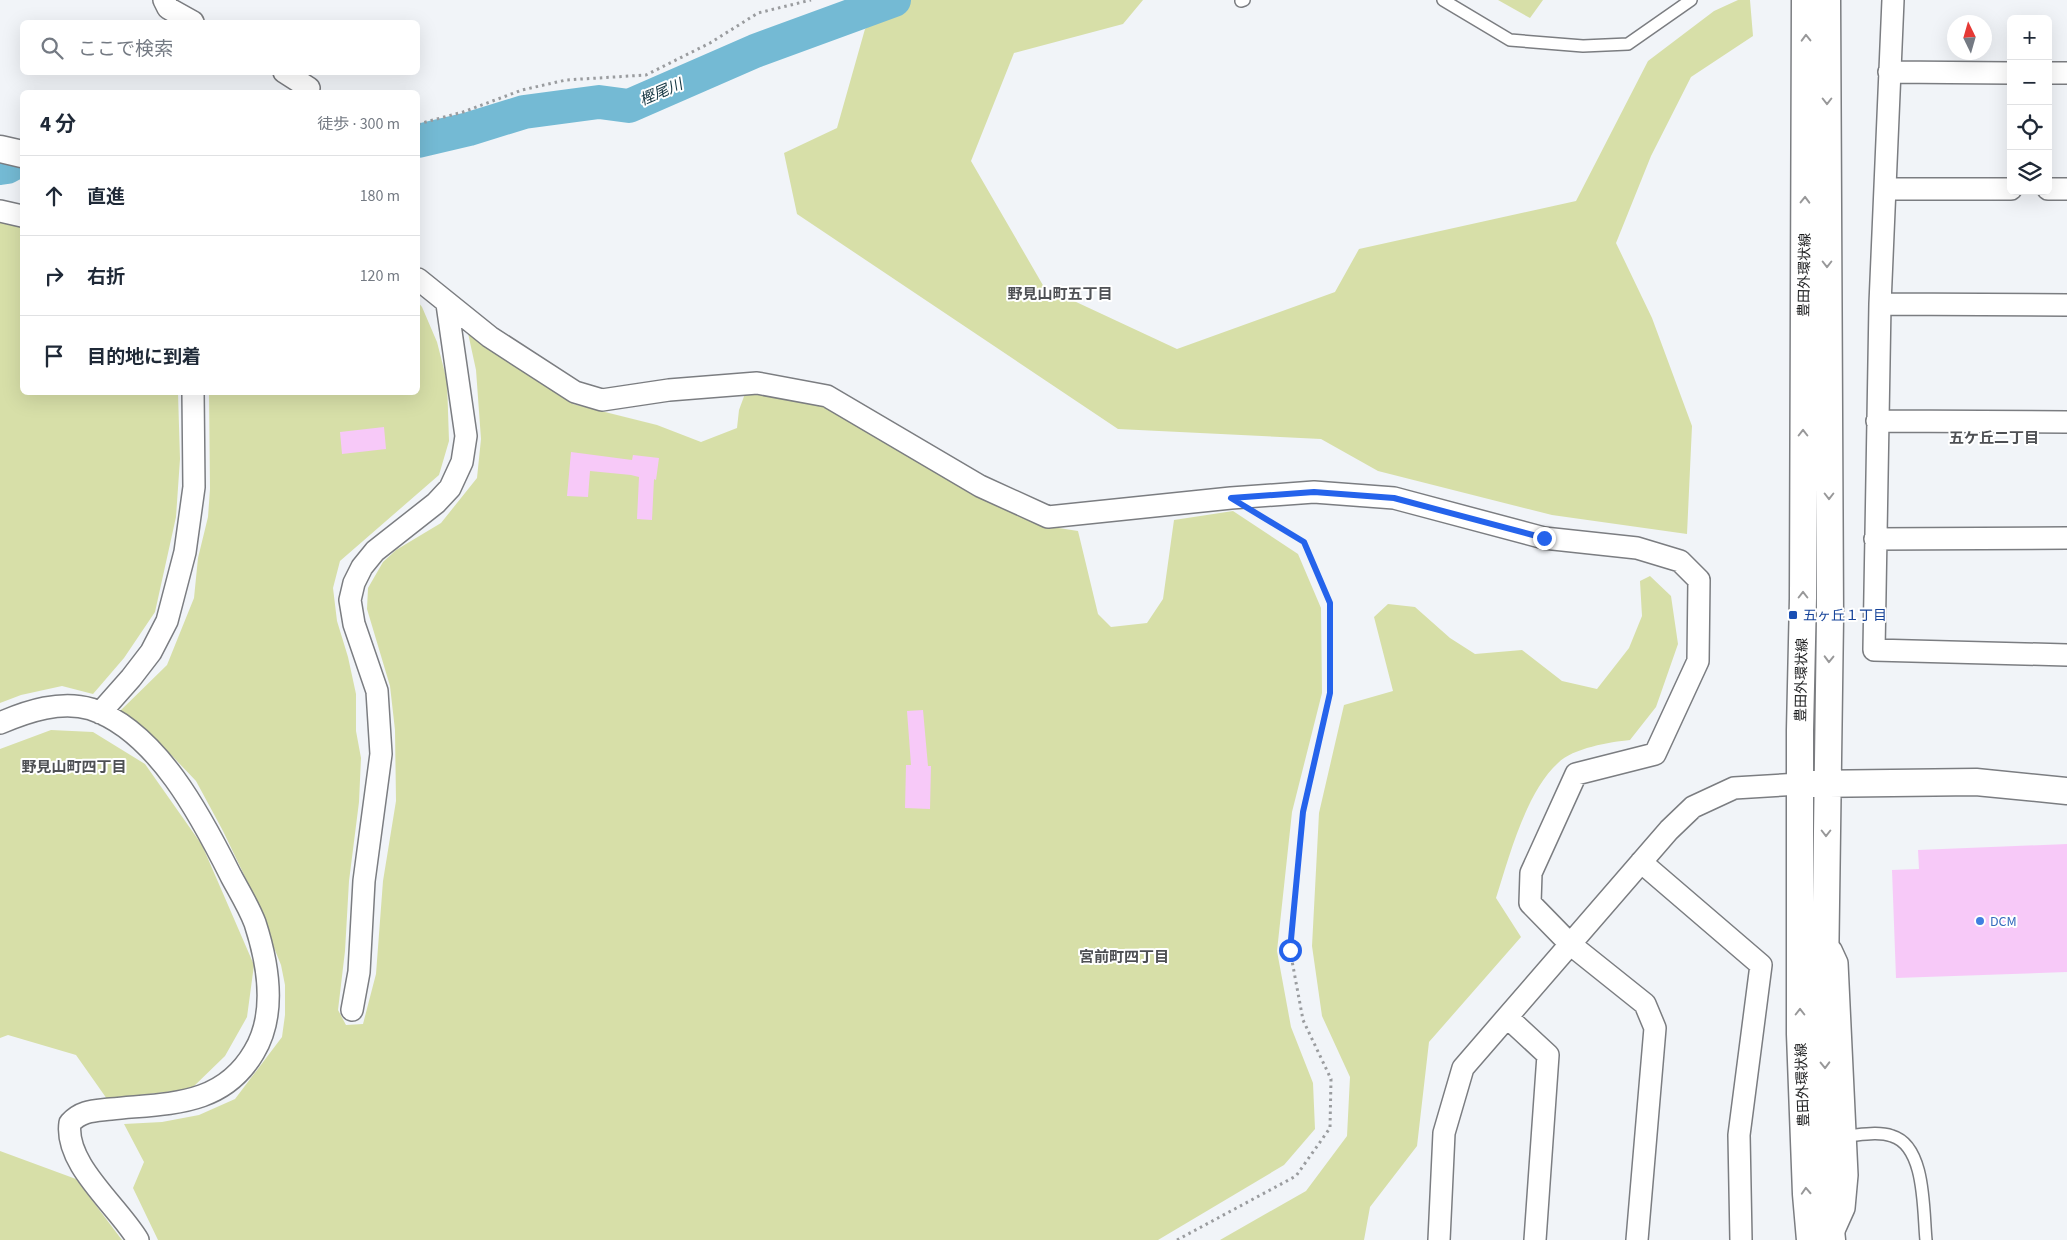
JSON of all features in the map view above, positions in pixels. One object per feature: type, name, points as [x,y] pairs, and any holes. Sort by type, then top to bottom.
[{"type":"street","points":[[164,0],[168,8],[189,20]]},
{"type":"street","name":"豊田外環状線","points":[[1805,0],[1800,1034],[1806,1194],[1824,1239]]},
{"type":"street","name":"豊田外環状線","points":[[1824,1239],[1826,1153],[1826,784],[1830,618],[1827,0]]},
{"type":"street","points":[[1893,0],[1880,304],[1874,539],[1874,650],[2067,655]]},
{"type":"street","points":[[1889,72],[2007,73]]},
{"type":"street","points":[[2052,73],[2067,73]]},
{"type":"street","points":[[287,75],[300,90]]},
{"type":"street","points":[[0,149],[20,154]]},
{"type":"street","points":[[1885,190],[2007,189]]},
{"type":"street","points":[[2052,189],[2067,189]]},
{"type":"street","points":[[0,211],[20,216]]},
{"type":"street","points":[[420,281],[490,337],[575,392],[602,400],[669,390],[757,383],[827,396],[980,486],[1048,517],[1231,498],[1314,492],[1394,498],[1544,538],[1637,548],[1680,561],[1699,580],[1698,661],[1655,754],[1576,774],[1531,873],[1530,903],[1570,944],[1645,1004],[1655,1028],[1637,1240]]},
{"type":"street","points":[[352,1010],[359,972],[364,881],[381,754],[377,691],[354,624],[350,600],[354,584],[362,567],[375,551],[436,503],[450,488],[462,462],[466,436],[447,304]]},
{"type":"street","points":[[1880,304],[2067,305]]},
{"type":"street","points":[[100,713],[131,678],[150,652],[167,621],[185,552],[194,486],[193,395]]},
{"type":"street","points":[[1877,421],[2067,422]]},
{"type":"street","points":[[1874,539],[2067,538]]},
{"type":"street","points":[[0,723],[25,712],[64,705],[78,706],[100,713],[128,728],[148,747],[179,786],[211,835],[255,923],[267,982],[268,1011],[256,1050],[243,1070],[232,1081],[217,1091],[182,1102],[84,1112],[70,1123],[68,1135],[71,1148],[90,1177],[138,1240]]},
{"type":"street","points":[[1438,1240],[1444,1133],[1463,1068],[1669,830],[1693,807],[1734,788],[1800,784],[1976,782],[2067,791]]},
{"type":"street","points":[[1641,862],[1760,964],[1739,1135],[1741,1240]]},
{"type":"street","points":[[1824,1239],[1844,1208],[1846,1136],[1838,963],[1825,936]]},
{"type":"street","points":[[1508,1018],[1548,1056],[1535,1240]]},
{"type":"lane","points":[[1443,0],[1510,40],[1583,46],[1628,44],[1691,0]]},
{"type":"lane","points":[[1846,1136],[1877,1134],[1893,1136],[1907,1146],[1918,1162],[1926,1240]]},
{"type":"path","points":[[420,123],[463,112],[522,90],[566,80],[646,75],[710,43],[758,13],[811,0]]},
{"type":"path","points":[[1177,1240],[1296,1176],[1330,1128],[1331,1079],[1302,1020],[1290,950],[1303,812],[1330,693],[1330,603],[1304,542],[1231,498]]},
{"type":"green space","points":[[909,0],[1143,0],[1123,24],[1014,53],[971,161],[1044,287],[1177,349],[1335,292],[1359,249],[1576,201],[1648,61],[1714,11],[1738,0],[1750,0],[1753,36],[1691,77],[1651,156],[1616,243],[1652,318],[1692,426],[1687,534],[1552,515],[1378,471],[1321,439],[1118,429],[797,214],[784,153],[837,128],[865,29]]},
{"type":"green space","points":[[1498,0],[1543,0],[1530,18]]},
{"type":"green space","points":[[20,213],[20,395],[178,395],[180,459],[176,517],[155,612],[124,658],[93,694],[62,686],[21,695],[0,703],[0,216]]},
{"type":"green space","points":[[420,304],[437,342],[447,381],[449,441],[439,475],[340,561],[333,588],[337,621],[348,657],[356,694],[356,731],[361,758],[359,802],[349,881],[345,951],[338,1010],[346,1025],[363,1024],[376,974],[383,881],[396,801],[395,730],[390,686],[367,609],[368,588],[383,562],[396,550],[441,523],[477,478],[481,439],[476,370],[468,333],[573,404],[657,425],[701,442],[737,428],[739,410],[746,391],[826,406],[1046,526],[1078,531],[1098,614],[1111,627],[1147,623],[1163,599],[1174,520],[1233,511],[1298,554],[1321,608],[1322,693],[1292,812],[1277,951],[1291,1027],[1313,1083],[1315,1129],[1284,1165],[1158,1240],[158,1240],[133,1188],[144,1162],[124,1124],[162,1122],[199,1115],[235,1099],[282,1037],[285,1015],[285,985],[281,965],[260,908],[223,831],[196,781],[156,739],[133,719],[120,711],[167,665],[194,598],[198,558],[208,517],[210,489],[209,395],[420,395]]},
{"type":"green space","points":[[1650,576],[1671,596],[1678,644],[1656,707],[1630,740],[1612,742],[1573,753],[1558,763],[1547,775],[1537,791],[1520,826],[1496,898],[1521,937],[1429,1042],[1417,1146],[1370,1207],[1364,1240],[1220,1240],[1306,1191],[1347,1136],[1350,1077],[1322,1016],[1312,946],[1319,813],[1344,705],[1393,691],[1374,617],[1388,604],[1415,607],[1450,638],[1475,654],[1522,650],[1562,681],[1597,689],[1629,648],[1642,616],[1640,581]]},
{"type":"green space","points":[[51,730],[93,732],[145,764],[202,845],[254,965],[247,1017],[225,1056],[191,1089],[107,1099],[76,1055],[8,1035],[0,1038],[0,749]]},
{"type":"green space","points":[[0,1151],[76,1179],[122,1240],[0,1240]]},
{"type":"building","points":[[384,427],[386,449],[342,454],[340,432]]},
{"type":"building","points":[[571,452],[632,460],[633,455],[659,458],[656,480],[654,479],[652,520],[637,519],[639,477],[590,471],[588,497],[567,496]]},
{"type":"building","points":[[923,710],[928,766],[931,766],[930,809],[905,808],[906,765],[911,765],[907,711]]},
{"type":"building","name":"DCM","points":[[2067,844],[2067,972],[1896,978],[1892,870],[1919,869],[1918,850]]},
{"type":"waterway","name":"樫尾川","points":[[420,141],[469,129],[524,112],[599,102],[629,106],[755,51],[894,0]]},
{"type":"waterway","name":"樫尾川","points":[[0,168],[7,167],[20,160]]},
{"type":"place","name":"五ヶ丘１丁目","points":[[1793,615]]},
{"type":"place","name":"DCM","points":[[1980,921]]},
{"type":"district","name":"野見山町五丁目","points":[[1060,294]]},
{"type":"district","name":"五ケ丘二丁目","points":[[1994,438]]},
{"type":"district","name":"野見山町四丁目","points":[[74,767]]},
{"type":"district","name":"宮前町四丁目","points":[[1124,957]]},
{"type":"route","points":[[1290,950],[1303,812],[1330,693],[1330,603],[1304,542],[1231,498],[1314,492],[1394,498],[1544,538]]}]
